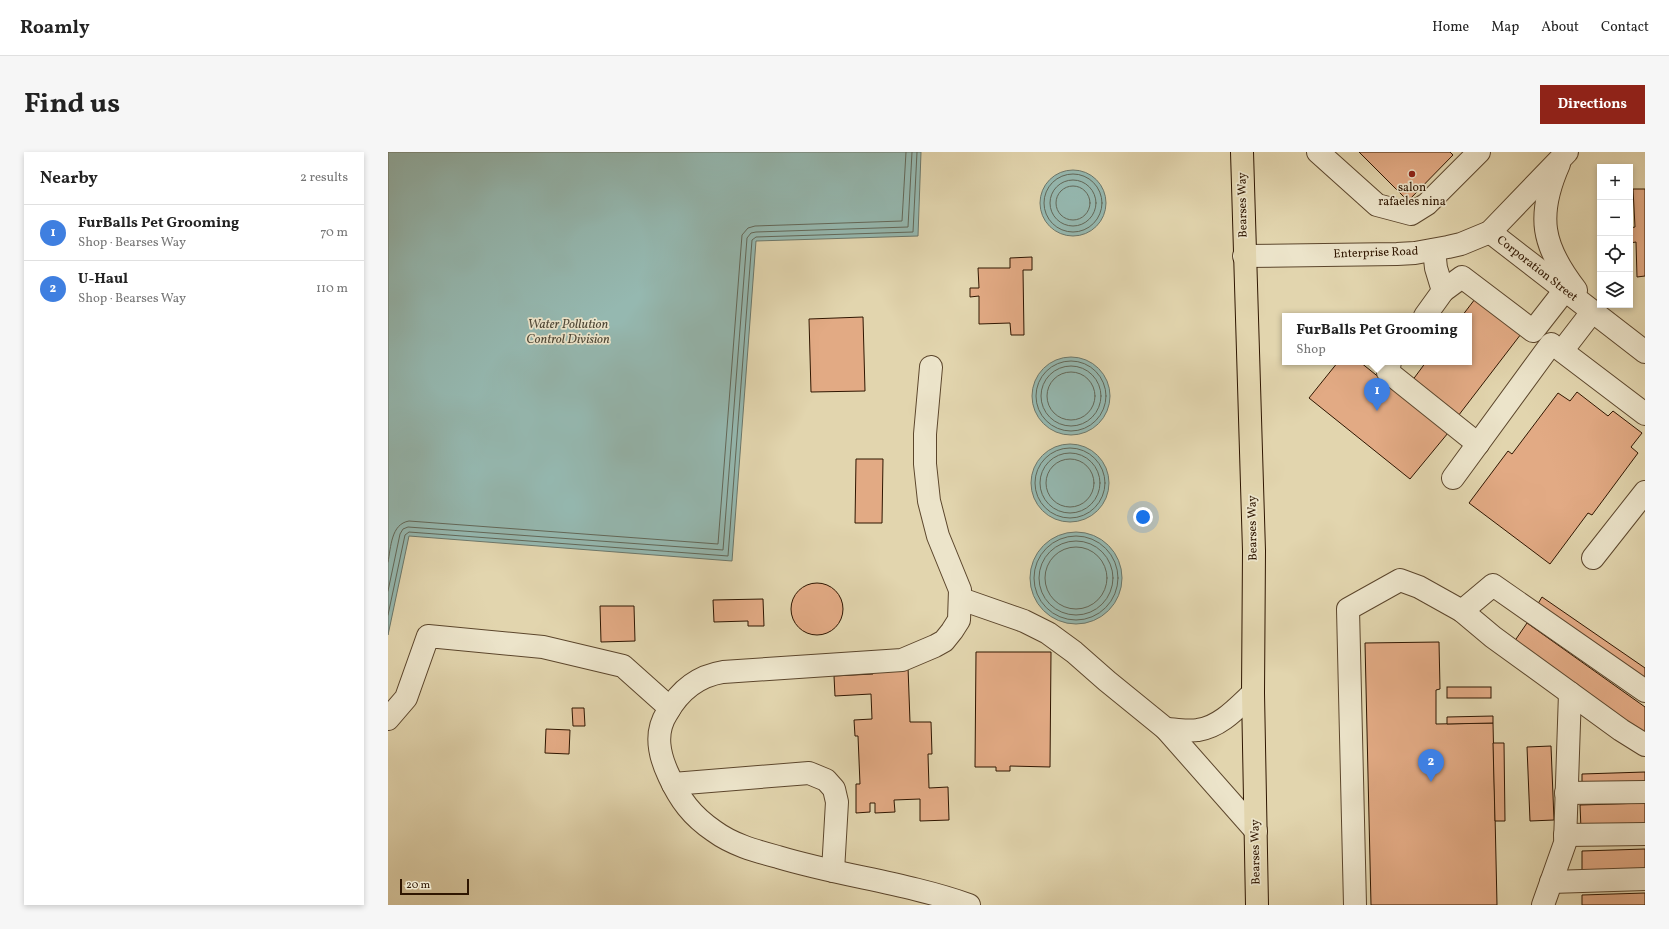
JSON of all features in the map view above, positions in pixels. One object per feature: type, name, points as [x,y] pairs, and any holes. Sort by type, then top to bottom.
[{"type":"main road","name":"Bearses Way","points":[[1242,152],[1244,256],[1251,402],[1254,551],[1252,693],[1257,905]]},
{"type":"street","points":[[1318,152],[1377,205],[1411,214],[1427,204],[1472,154]]},
{"type":"street","name":"Enterprise Road","points":[[1244,256],[1397,254],[1434,250],[1461,244],[1490,232],[1564,155]]},
{"type":"street","name":"Corporation Street","points":[[1564,155],[1551,185],[1546,207],[1544,221],[1548,240],[1554,257],[1564,274],[1598,316]]},
{"type":"street","name":"Corporation Street","points":[[1490,232],[1645,352]]},
{"type":"street","points":[[1434,250],[1436,268],[1443,291]]},
{"type":"street","points":[[1423,313],[1443,291],[1462,277],[1645,414]]},
{"type":"street","points":[[1533,331],[1565,290]]},
{"type":"street","points":[[1453,478],[1478,444],[1557,348],[1598,316]]},
{"type":"street","points":[[1389,365],[1388,372],[1478,444]]},
{"type":"street","points":[[931,367],[925,434],[925,464],[929,501],[938,536],[960,590],[961,599],[958,620],[952,631],[944,641],[917,655],[902,660],[710,674],[692,683],[682,692],[670,708],[661,725],[659,743],[661,757],[683,802],[694,815],[714,832],[740,846],[800,864],[931,893],[969,905]]},
{"type":"street","points":[[1593,558],[1645,492]]},
{"type":"street","points":[[1355,905],[1348,610],[1400,580],[1419,587],[1462,611],[1493,637],[1621,730],[1645,745]]},
{"type":"street","points":[[1462,611],[1493,585],[1645,691]]},
{"type":"street","points":[[961,599],[1024,621],[1048,633],[1074,652],[1107,681],[1166,728],[1256,831]]},
{"type":"street","points":[[388,719],[406,698],[428,636],[543,647],[622,666],[670,708]]},
{"type":"street","points":[[1166,728],[1198,730],[1213,726],[1238,707],[1252,693]]},
{"type":"street","points":[[1543,905],[1565,843],[1570,693]]},
{"type":"street","points":[[673,784],[809,773],[826,780],[834,789],[837,802],[832,871]]},
{"type":"street","points":[[1566,793],[1645,792]]},
{"type":"street","points":[[1565,835],[1645,834]]},
{"type":"street","points":[[1551,882],[1645,879]]},
{"type":"water","name":"Water Pollution Control Division","points":[[388,152],[921,152],[918,236],[756,241],[732,561],[409,536],[388,635]]},
{"type":"water","points":[[1073,170],[1085,173],[1096,180],[1103,191],[1106,203],[1103,215],[1096,226],[1085,233],[1073,236],[1061,233],[1050,226],[1043,215],[1040,203],[1043,191],[1050,180],[1061,173]]},
{"type":"water","points":[[1071,357],[1086,360],[1098,369],[1107,381],[1110,396],[1107,411],[1098,423],[1086,432],[1071,435],[1056,432],[1044,423],[1035,411],[1032,396],[1035,381],[1044,369],[1056,360]]},
{"type":"water","points":[[1070,444],[1085,447],[1097,456],[1106,468],[1109,483],[1106,498],[1097,510],[1085,519],[1070,522],[1055,519],[1043,510],[1034,498],[1031,483],[1034,468],[1043,456],[1055,447]]},
{"type":"water","points":[[1076,532],[1094,535],[1109,545],[1119,560],[1122,578],[1119,596],[1109,611],[1094,621],[1076,624],[1058,621],[1043,611],[1033,596],[1030,578],[1033,560],[1043,545],[1058,535]]},
{"type":"building","points":[[1359,152],[1450,152],[1453,155],[1408,201]]},
{"type":"building","points":[[1633,189],[1645,189],[1645,276],[1637,277],[1636,242],[1633,242],[1633,227],[1635,227]]},
{"type":"building","points":[[1032,257],[1032,270],[1023,270],[1024,335],[1011,335],[1010,323],[979,324],[979,296],[970,297],[970,288],[979,288],[978,268],[1010,268],[1010,258]]},
{"type":"building","points":[[1475,299],[1521,334],[1455,420],[1409,385],[1424,365],[1472,365],[1472,313],[1464,313]]},
{"type":"building","points":[[863,317],[865,391],[811,392],[809,319]]},
{"type":"building","points":[[1336,365],[1364,365],[1448,433],[1410,479],[1309,398]]},
{"type":"building","points":[[1577,392],[1608,416],[1613,411],[1642,433],[1631,447],[1638,453],[1592,515],[1588,513],[1550,564],[1469,503],[1508,451],[1512,454],[1558,393],[1570,401]]},
{"type":"building","points":[[856,459],[883,459],[882,523],[855,523]]},
{"type":"building","points":[[812,583],[822,583],[836,590],[843,604],[843,614],[836,628],[822,635],[812,635],[802,631],[795,624],[791,614],[791,604],[795,594],[802,587]]},
{"type":"building","points":[[1542,597],[1645,668],[1645,682],[1536,607]]},
{"type":"building","points":[[763,599],[764,626],[748,626],[748,621],[714,622],[713,600]]},
{"type":"building","points":[[600,606],[634,606],[635,641],[601,642]]},
{"type":"building","points":[[1527,623],[1645,707],[1645,735],[1514,642]]},
{"type":"building","points":[[1439,642],[1440,689],[1436,690],[1436,724],[1493,723],[1497,905],[1371,905],[1365,643]]},
{"type":"building","points":[[976,652],[1051,652],[1050,767],[1010,766],[1010,771],[996,771],[996,767],[975,767]]},
{"type":"building","points":[[908,667],[910,722],[931,722],[932,754],[928,754],[929,788],[948,787],[949,820],[920,821],[920,799],[894,800],[895,812],[875,813],[875,803],[870,803],[870,812],[856,813],[856,784],[860,784],[858,736],[855,736],[854,720],[872,719],[871,694],[835,696],[834,676],[873,674],[872,669]]},
{"type":"building","points":[[1447,687],[1491,687],[1491,698],[1447,698]]},
{"type":"building","points":[[572,708],[584,708],[585,726],[573,726]]},
{"type":"building","points":[[1493,716],[1493,723],[1447,724],[1447,717]]},
{"type":"building","points":[[546,729],[570,730],[569,754],[545,753]]},
{"type":"building","points":[[1493,743],[1504,743],[1505,821],[1495,821]]},
{"type":"building","points":[[1551,746],[1554,820],[1530,821],[1527,747]]},
{"type":"building","points":[[1645,772],[1645,785],[1582,787],[1582,774]]},
{"type":"building","points":[[1645,803],[1645,827],[1581,829],[1580,805]]},
{"type":"building","points":[[1645,849],[1645,872],[1582,874],[1582,851]]},
{"type":"building","points":[[1645,893],[1645,905],[1582,905],[1582,895]]},
{"type":"place","name":"salon rafaeles nina","points":[[1412,174]]},
{"type":"place","name":"FurBalls Pet Grooming","points":[[1377,411]]},
{"type":"place","name":"U-Haul","points":[[1431,782]]}]
